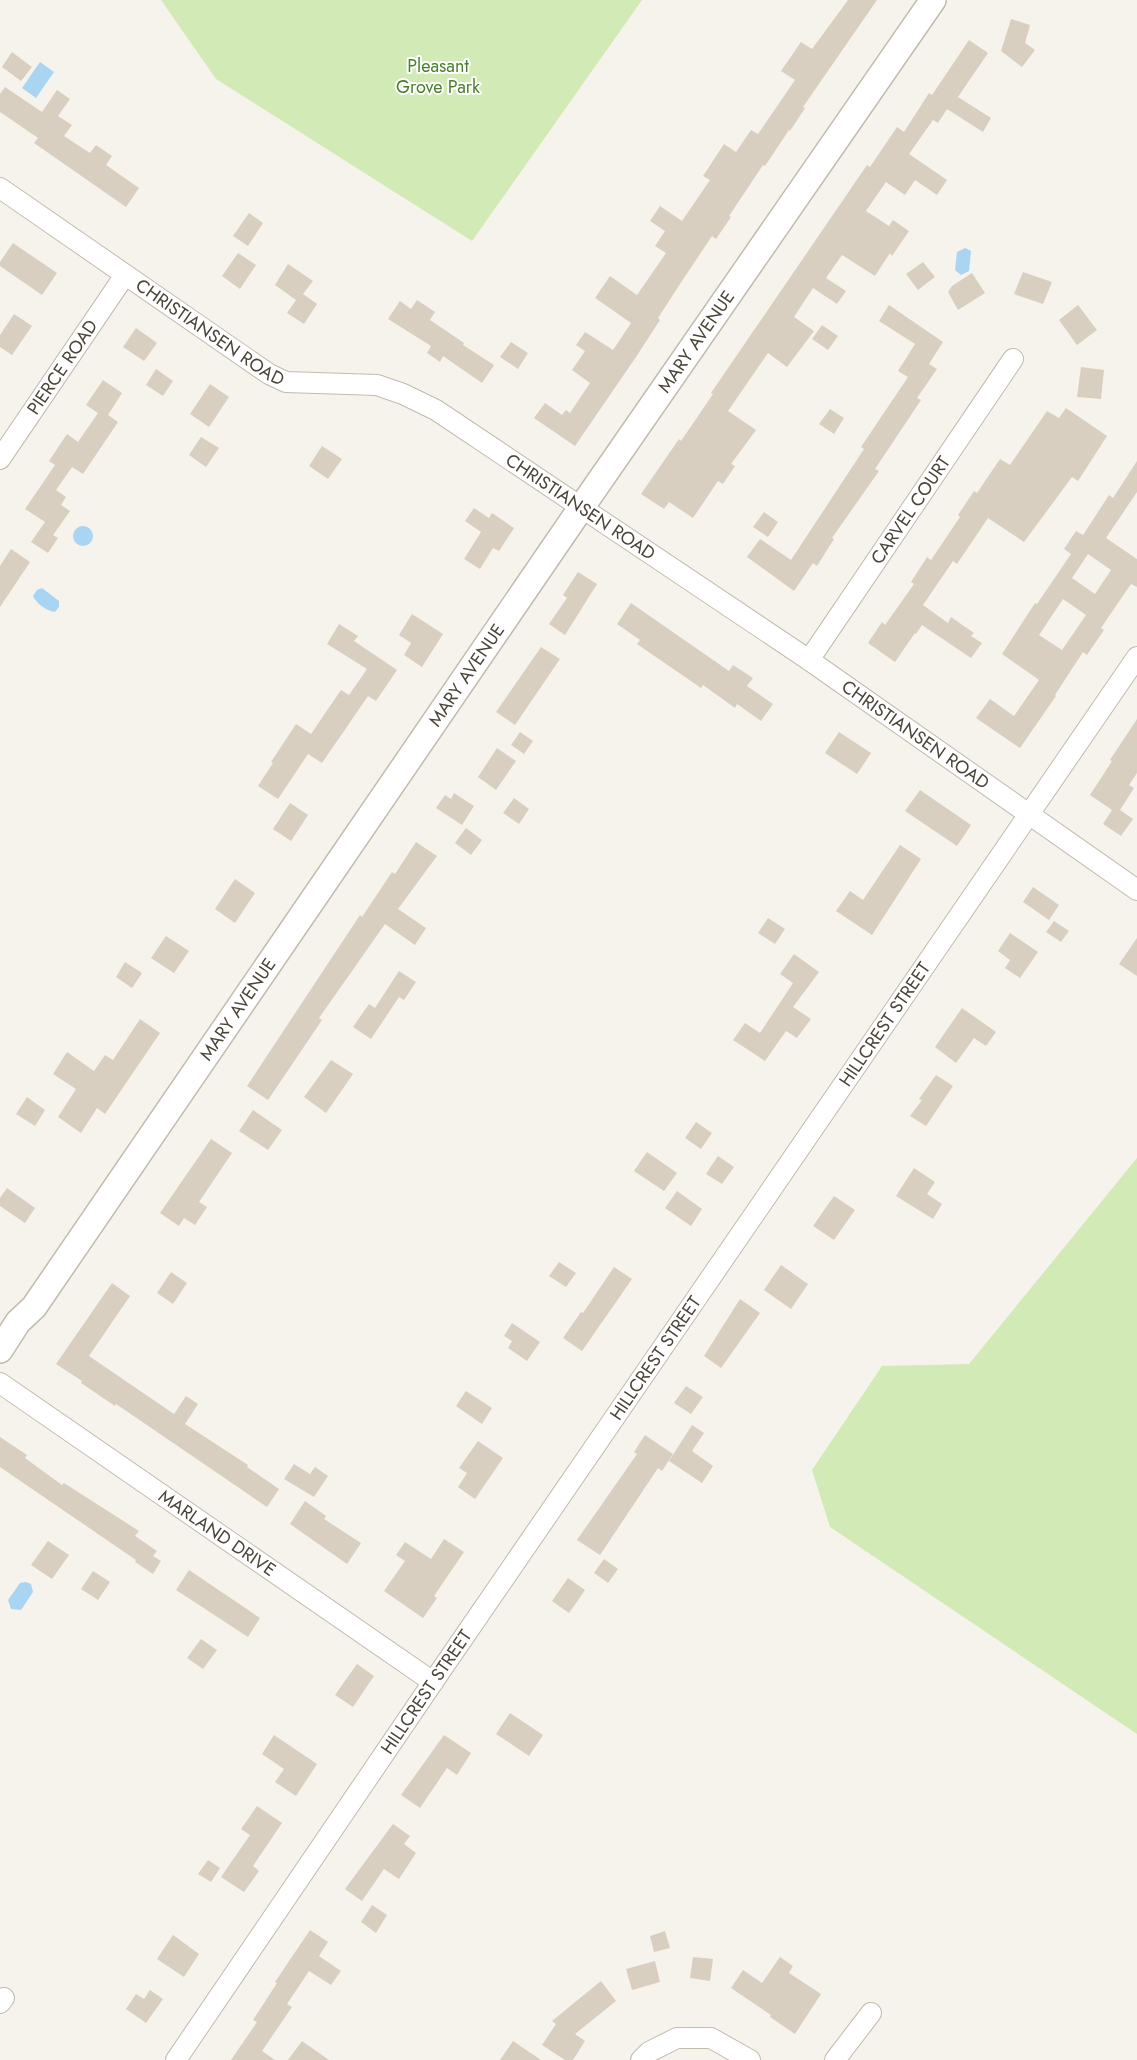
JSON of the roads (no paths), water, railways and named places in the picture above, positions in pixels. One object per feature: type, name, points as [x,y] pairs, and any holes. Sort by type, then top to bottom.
[{"type":"street","name":"MARY AVENUE","points":[[0,1350],[18,1322],[34,1307],[581,508],[933,0]]},
{"type":"street","name":"CHRISTIANSEN ROAD","points":[[0,188],[269,374],[286,382],[376,385],[403,394],[436,410],[809,660],[1137,890]]},
{"type":"street","name":"PIERCE ROAD","points":[[0,459],[125,275]]},
{"type":"street","name":"CARVEL COURT","points":[[809,660],[1013,359]]},
{"type":"street","name":"HILLCREST STREET","points":[[176,2060],[433,1682],[1137,657]]},
{"type":"street","name":"MARLAND DRIVE","points":[[0,1383],[433,1682]]},
{"type":"street","points":[[835,2060],[871,2012]]},
{"type":"street","points":[[641,2060],[649,2052],[677,2038],[711,2038],[750,2060]]},
{"type":"water","points":[[40,62],[54,72],[36,98],[22,88]]},
{"type":"water","points":[[965,248],[971,251],[969,271],[961,275],[955,270],[957,252]]},
{"type":"water","points":[[83,526],[90,529],[93,536],[90,543],[83,546],[76,543],[73,536],[76,529]]},
{"type":"water","points":[[42,588],[59,601],[59,607],[55,612],[45,608],[34,599],[33,596],[37,590]]},
{"type":"water","points":[[26,1582],[31,1584],[33,1592],[21,1610],[11,1609],[8,1600],[20,1583]]},
{"type":"park label","name":"Pleasant Grove Park","points":[[438,76]]}]
